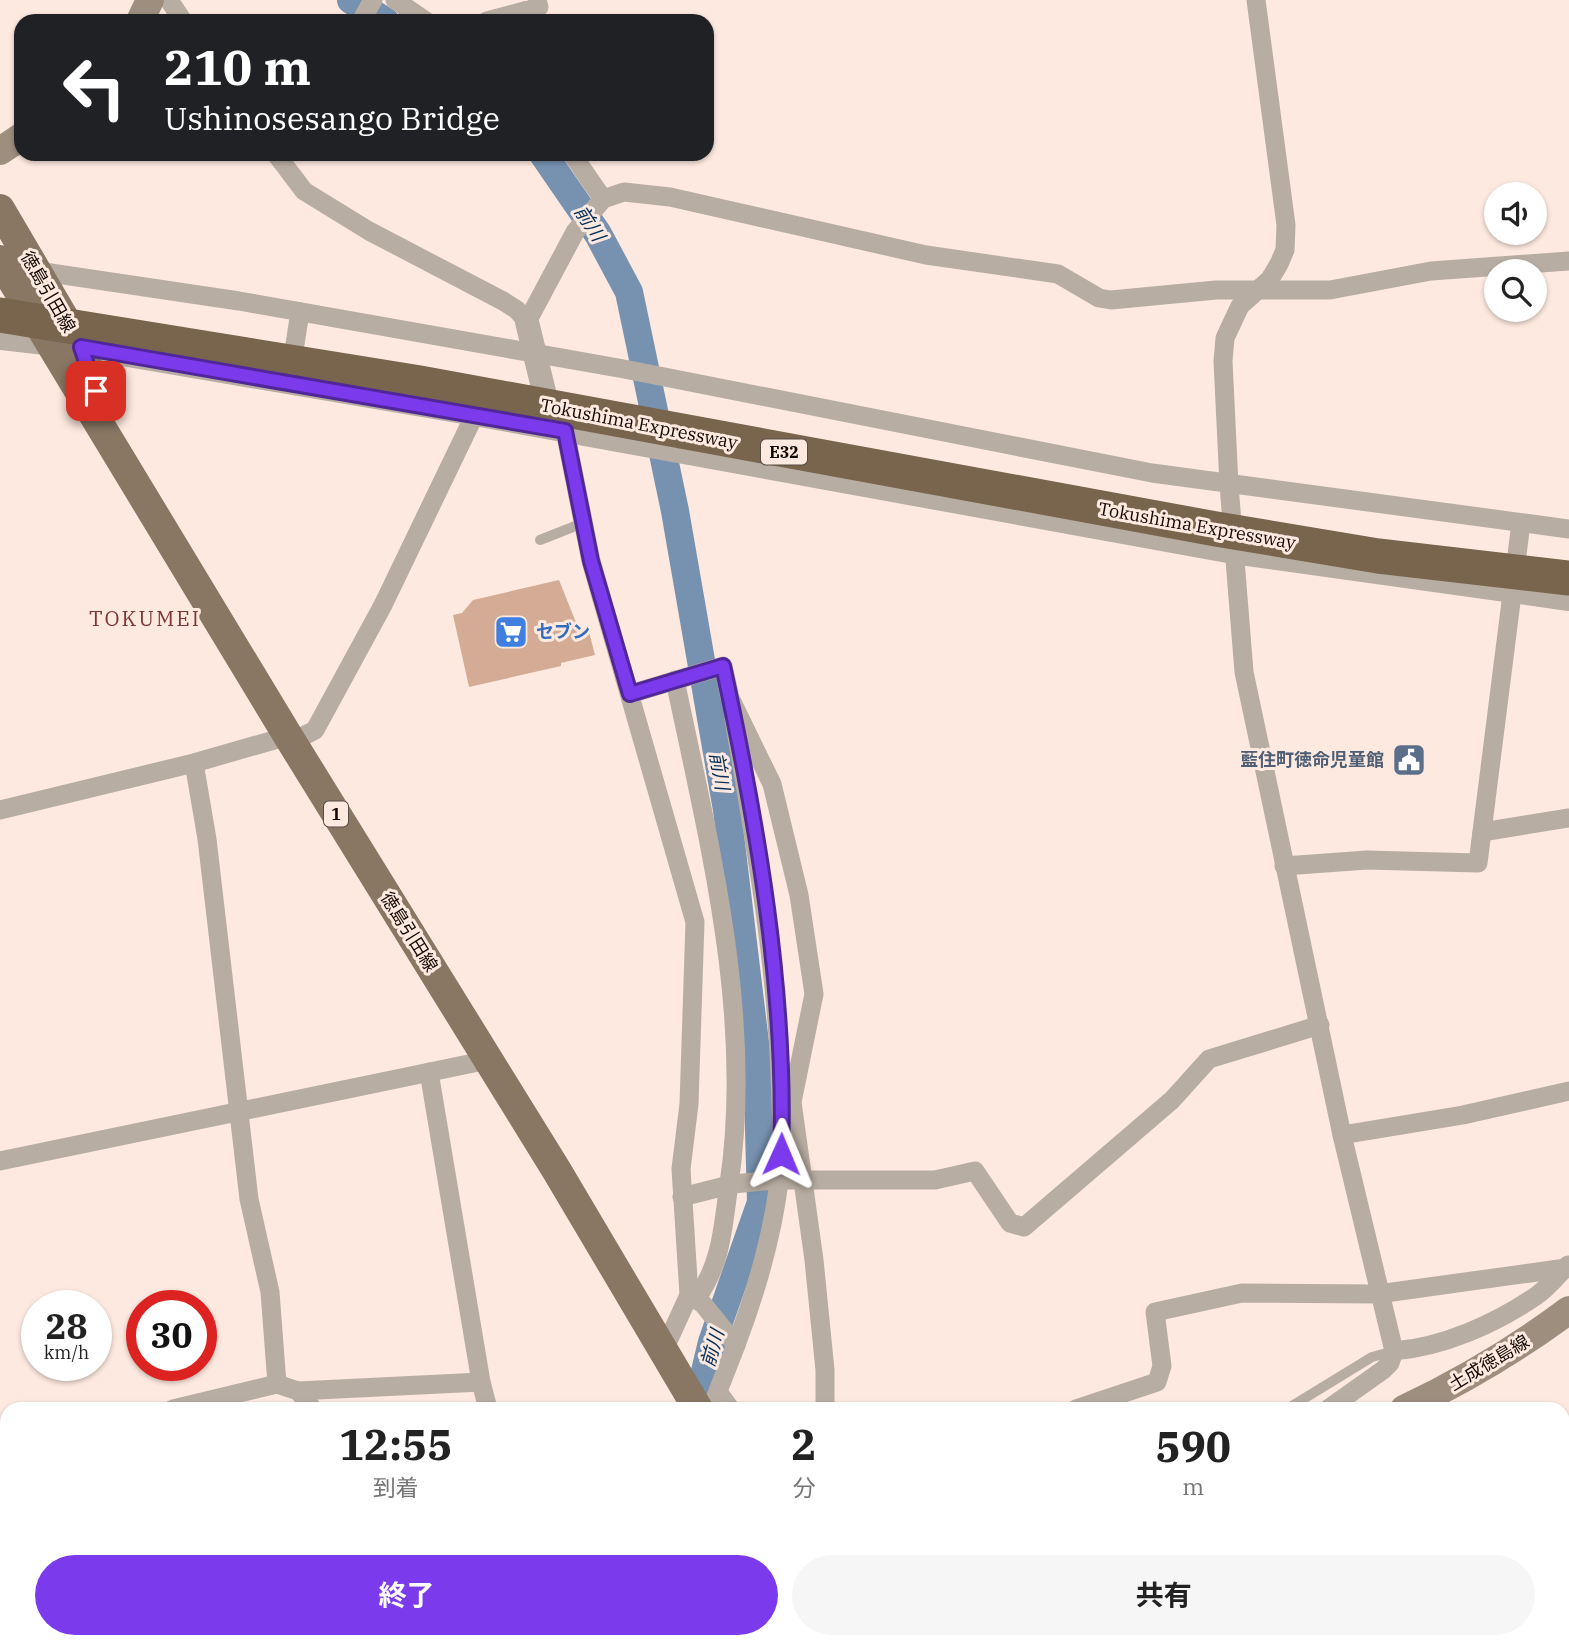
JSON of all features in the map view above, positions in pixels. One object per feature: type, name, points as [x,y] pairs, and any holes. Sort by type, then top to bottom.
[{"type":"highway","name":"Tokushima Expressway","points":[[0,315],[420,383],[977,488],[1216,529],[1378,556],[1569,578]]},
{"type":"main road","name":"徳島引田線","points":[[0,209],[81,347],[118,456]]},
{"type":"main road","name":"徳島引田線","points":[[2,265],[694,1402]]},
{"type":"main road","name":"土成徳島線","points":[[1420,1402],[1457,1384],[1504,1356],[1569,1310]]},
{"type":"street","points":[[395,0],[416,14]]},
{"type":"street","points":[[513,14],[539,7],[537,0]]},
{"type":"street","points":[[1256,0],[1286,225],[1285,250],[1279,264],[1258,291],[1240,306],[1225,338],[1229,485],[1244,672],[1342,1135],[1378,1294],[1394,1351],[1390,1363],[1383,1370],[1338,1402]]},
{"type":"street","points":[[280,161],[304,191],[369,230],[503,301],[517,310],[527,322],[559,430],[604,608],[695,922],[689,1104],[681,1169],[682,1197],[696,1299],[734,1343]]},
{"type":"street","points":[[576,161],[602,201]]},
{"type":"street","points":[[527,322],[575,232],[602,201],[624,192],[642,192],[926,255],[1047,271],[1058,274],[1099,298],[1111,300],[1216,290],[1330,290],[1431,271],[1569,261]]},
{"type":"street","points":[[37,271],[300,312],[536,353],[1040,453],[1229,485],[1569,529]]},
{"type":"street","points":[[289,382],[300,312]]},
{"type":"street","points":[[0,338],[81,347],[475,414],[1233,552],[1511,593],[1569,598]]},
{"type":"street","points":[[0,810],[194,764],[315,730],[383,605],[475,414]]},
{"type":"street","points":[[1284,866],[1367,860],[1478,863],[1521,523]]},
{"type":"street","points":[[630,694],[721,666],[730,698],[765,900],[774,982],[781,1115],[777,1180],[757,1290],[734,1343],[714,1402]]},
{"type":"street","points":[[669,1361],[696,1299],[708,1282],[720,1250],[731,1185],[736,1102],[726,950],[711,853],[678,680]]},
{"type":"street","points":[[730,698],[772,784],[799,895],[814,994],[792,1102],[825,1370],[825,1402]]},
{"type":"street","points":[[194,764],[207,839],[249,1199],[270,1292],[277,1384]]},
{"type":"street","points":[[1482,832],[1569,818]]},
{"type":"street","points":[[682,1197],[731,1185],[777,1180],[935,1180],[975,1171],[1010,1223],[1024,1227],[1172,1100],[1209,1059],[1320,1025]]},
{"type":"street","points":[[0,1161],[488,1060]]},
{"type":"street","points":[[429,1072],[486,1402]]},
{"type":"street","points":[[1342,1135],[1463,1115],[1569,1091]]},
{"type":"street","points":[[1097,1402],[1157,1382],[1162,1366],[1155,1312],[1242,1293],[1378,1294],[1568,1271]]},
{"type":"street","points":[[1394,1351],[1433,1346],[1496,1319],[1538,1295],[1568,1271]]},
{"type":"street","points":[[202,1402],[277,1384],[298,1391],[481,1382]]},
{"type":"street","points":[[298,1391],[307,1402]]},
{"type":"lane","points":[[540,540],[583,523]]},
{"type":"lane","points":[[1298,1402],[1372,1357],[1394,1351]]},
{"type":"lane","points":[[720,1386],[731,1402]]},
{"type":"building","points":[[559,580],[579,630],[588,628],[595,655],[561,663],[561,666],[469,687],[453,615],[462,613],[473,600]]},
{"type":"waterway","name":"前川","points":[[351,0],[374,14]]},
{"type":"waterway","name":"前川","points":[[548,161],[598,234],[629,292],[675,511],[727,810],[757,1059],[761,1202],[712,1342],[698,1402]]},
{"type":"place","name":"セブン","points":[[511,632]]},
{"type":"place","name":"藍住町徳命児童館","points":[[1409,760]]},
{"type":"district","name":"TOKUMEI","points":[[145,619]]},
{"type":"route","points":[[96,391],[81,347],[565,431],[591,561],[630,694],[723,666],[765,900],[780,1059],[781,1154]]}]
